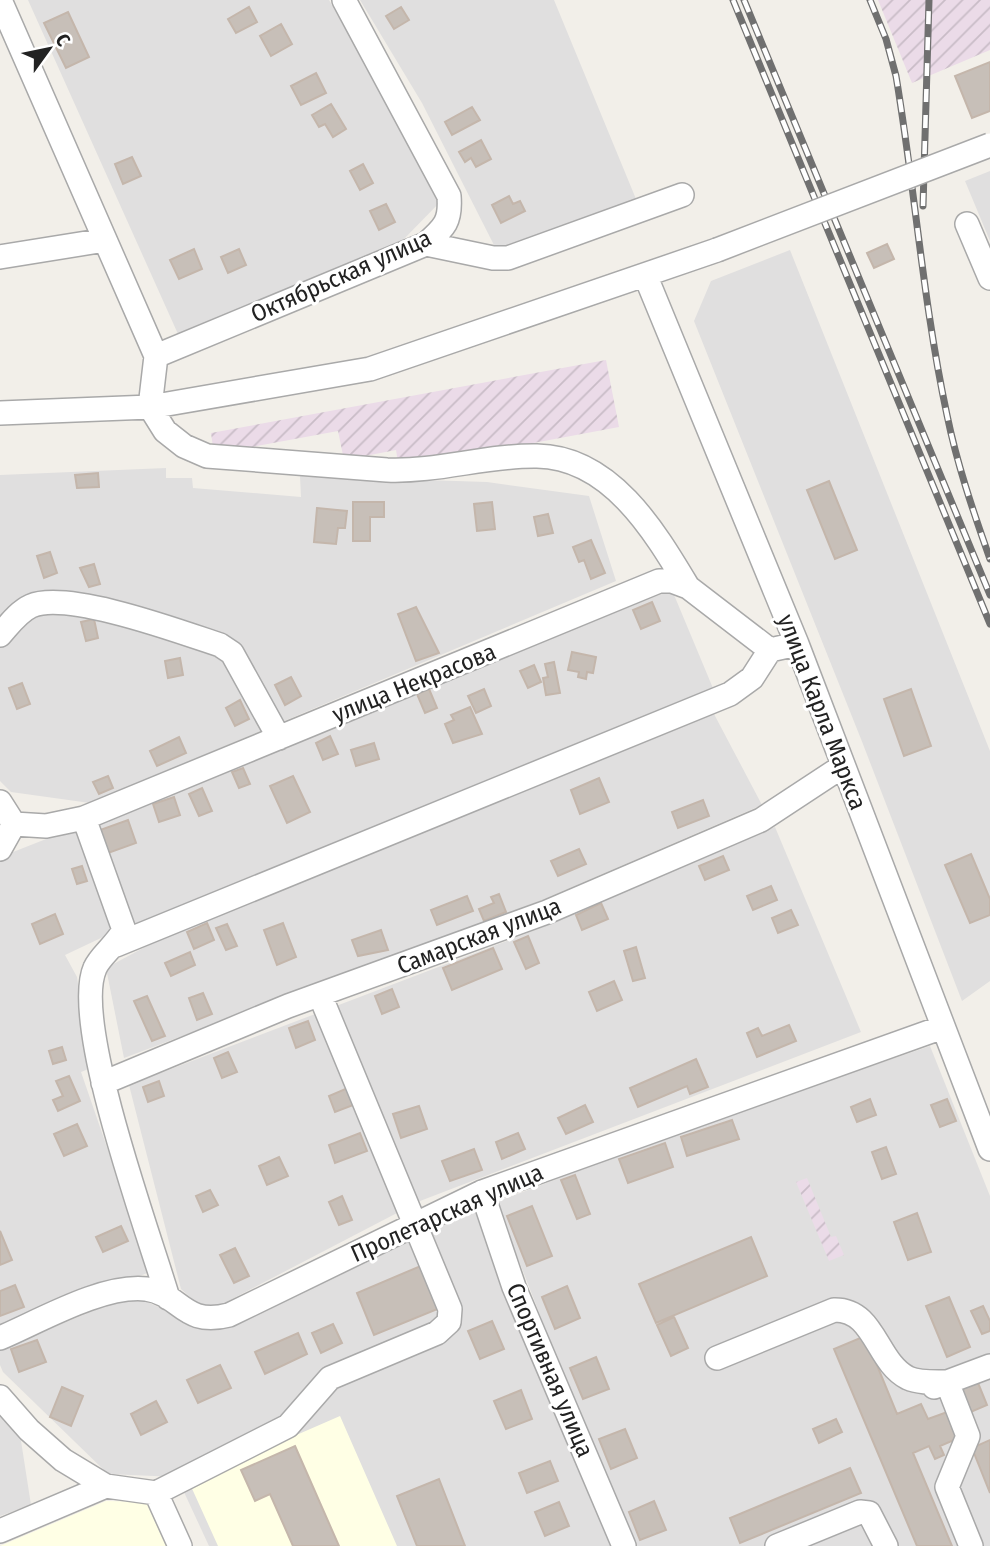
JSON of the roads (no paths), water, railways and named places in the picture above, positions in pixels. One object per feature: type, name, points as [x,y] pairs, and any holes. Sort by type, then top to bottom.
[{"type":"street","points":[[0,0],[156,356],[150,407],[164,431],[207,456],[417,471],[512,457],[559,458],[599,478],[639,512],[688,587],[769,650]]},
{"type":"street","name":"Октябрьская улица","points":[[156,356],[426,244],[442,230],[451,215],[449,196],[344,0]]},
{"type":"street","points":[[0,413],[150,407],[370,369],[646,277],[990,145]]},
{"type":"street","points":[[426,244],[493,258],[508,258],[682,195]]},
{"type":"street","points":[[967,224],[990,278]]},
{"type":"street","points":[[0,257],[105,240]]},
{"type":"street","name":"улица Карла Маркса","points":[[646,277],[797,644],[990,1150]]},
{"type":"street","name":"улица Некрасова","points":[[14,824],[46,826],[84,818],[645,585],[672,581],[688,587]]},
{"type":"street","points":[[0,635],[24,611],[51,601],[86,604],[220,645],[232,653],[279,738]]},
{"type":"street","points":[[116,945],[730,694],[752,678],[769,650],[797,644]]},
{"type":"street","name":"Самарская улица","points":[[103,1083],[320,995],[547,912],[761,820],[844,765]]},
{"type":"street","points":[[0,802],[14,824],[0,849]]},
{"type":"street","points":[[84,818],[124,930],[116,945],[95,968],[89,1015],[103,1083],[168,1298]]},
{"type":"street","points":[[0,1397],[29,1430],[63,1460],[106,1486],[136,1493],[156,1493],[288,1426],[330,1378],[445,1328],[449,1322],[450,1309],[320,995]]},
{"type":"street","name":"Пролетарская улица","points":[[0,1338],[111,1293],[146,1289],[168,1298],[192,1314],[207,1318],[229,1315],[482,1192],[943,1027]]},
{"type":"street","name":"Спортивная улица","points":[[482,1192],[514,1287],[624,1546]]},
{"type":"street","points":[[718,1358],[834,1310],[844,1310],[862,1320],[900,1373],[917,1381],[936,1386],[990,1366]]},
{"type":"street","points":[[936,1386],[968,1436],[947,1488],[971,1546]]},
{"type":"street","points":[[0,1531],[106,1486]]},
{"type":"street","points":[[156,1493],[180,1546]]},
{"type":"street","points":[[777,1546],[860,1512],[869,1513],[876,1521],[886,1546]]},
{"type":"railway","points":[[733,0],[990,624]]},
{"type":"railway","points":[[744,0],[990,595]]},
{"type":"railway","points":[[870,0],[886,39],[896,76],[932,331],[947,415],[990,559]]},
{"type":"railway","points":[[923,206],[929,0]]}]
